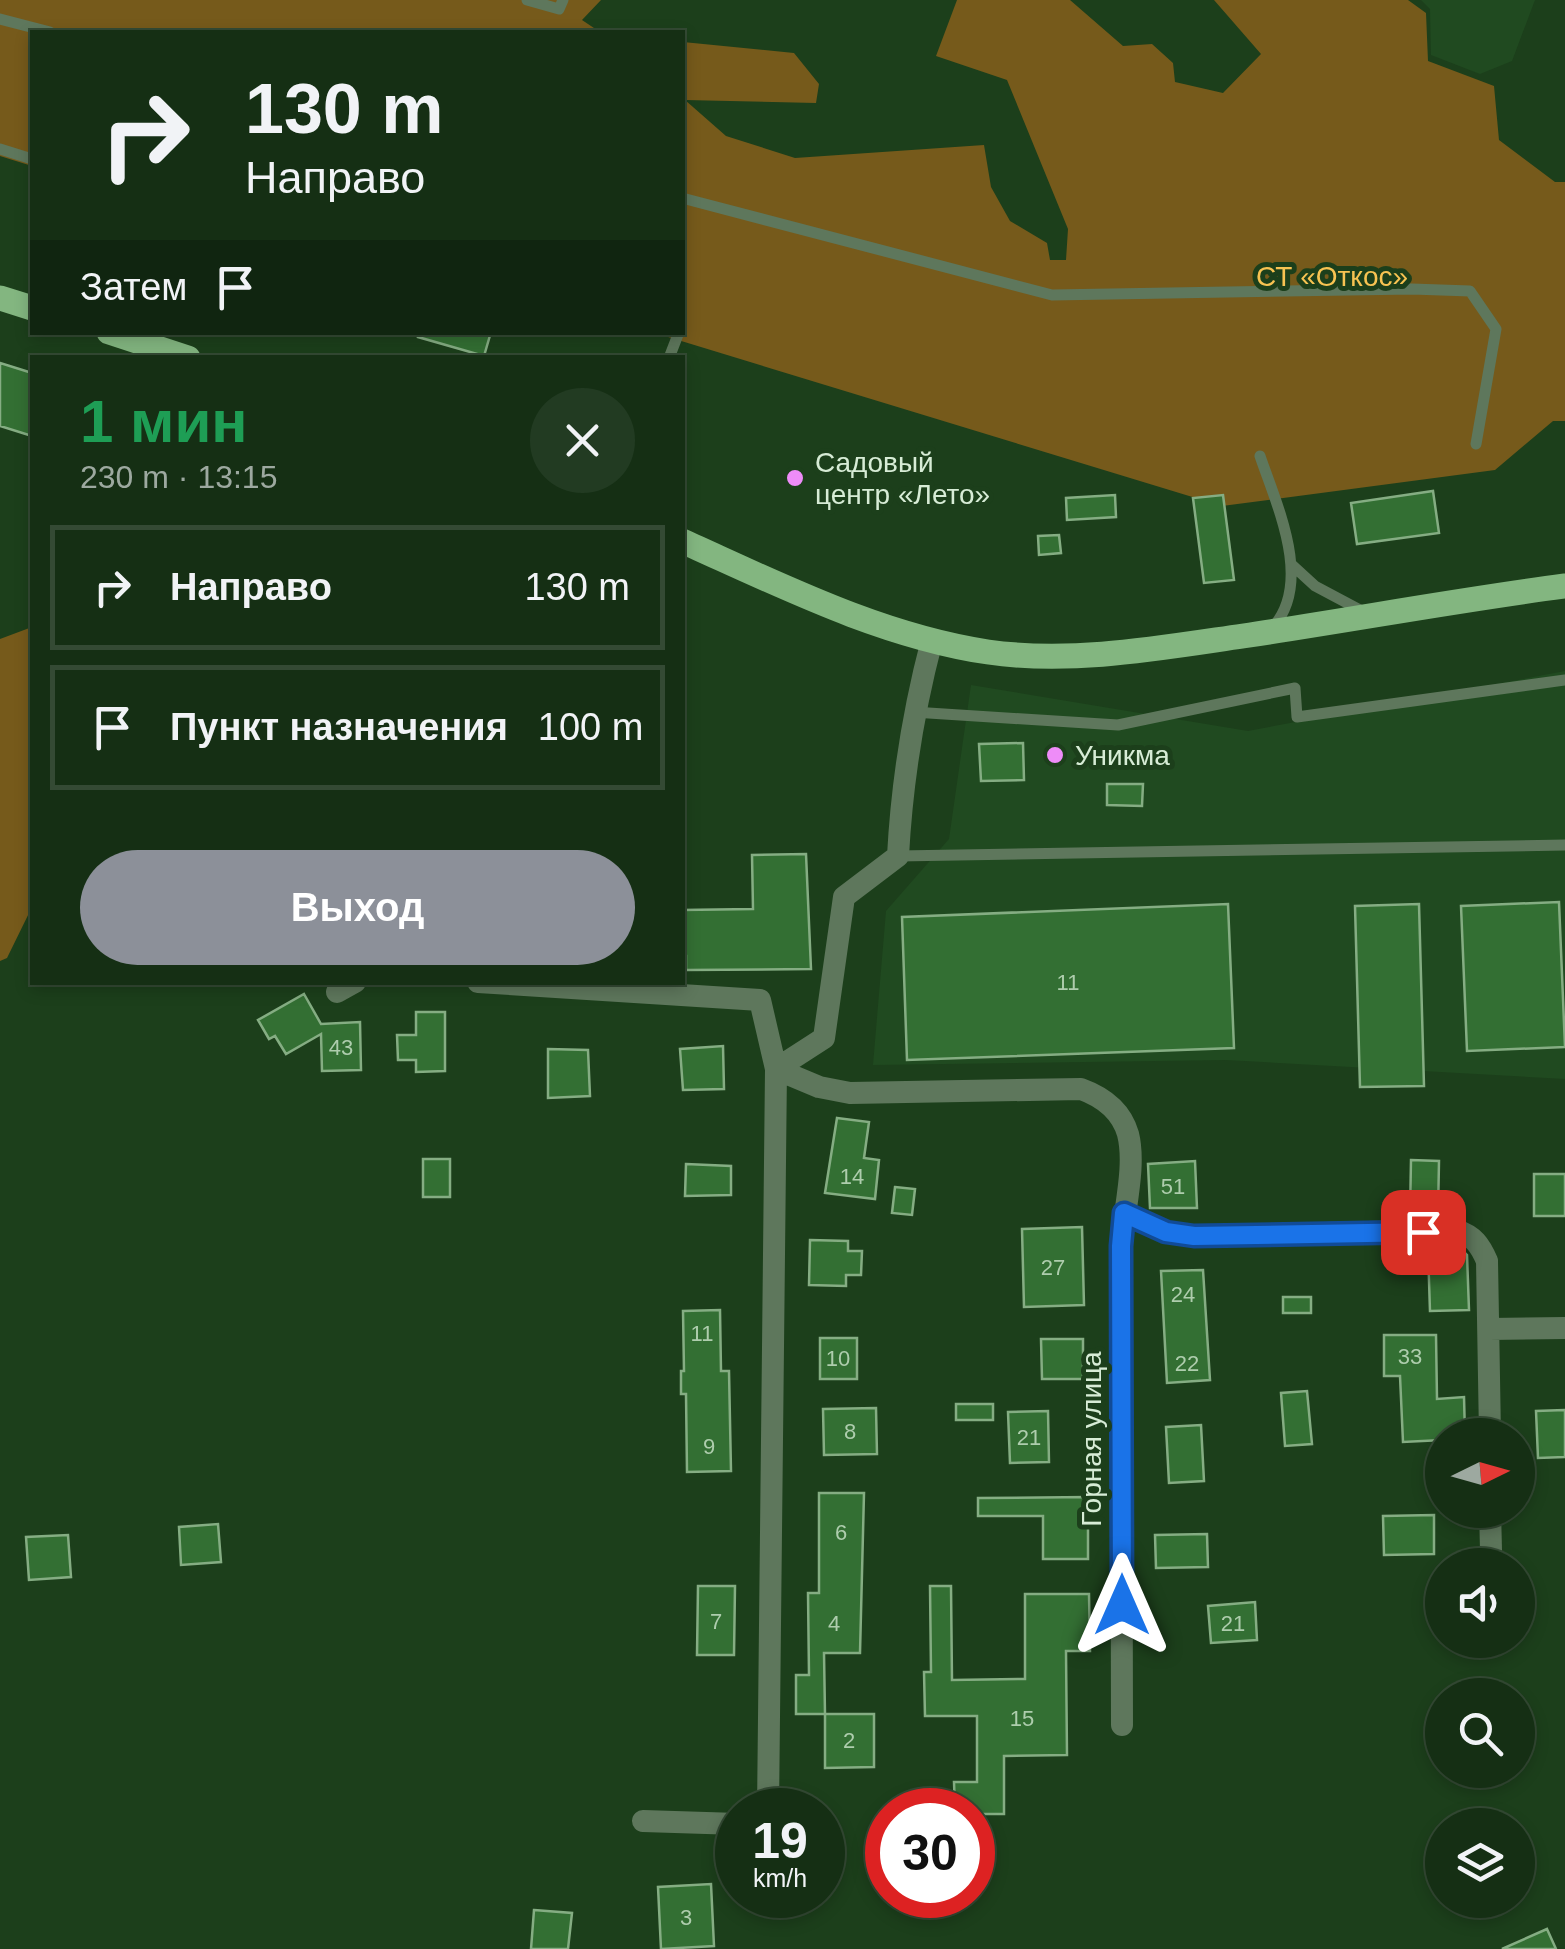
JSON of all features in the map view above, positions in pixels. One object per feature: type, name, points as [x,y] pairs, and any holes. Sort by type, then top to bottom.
[{"type":"main road","points":[[0,298],[30,307]]},
{"type":"main road","points":[[118,335],[179,355]]},
{"type":"main road","points":[[685,542],[812,599],[932,640],[986,652],[1041,656],[1269,632],[1565,586]]},
{"type":"street","points":[[776,1069],[824,1038],[844,898],[898,856],[902,781],[913,712],[932,640]]},
{"type":"street","points":[[525,985],[760,1000],[776,1069],[768,1788]]},
{"type":"street","name":"Горная улица","points":[[776,1069],[819,1087],[850,1092],[1080,1090],[1099,1095],[1116,1111],[1127,1132],[1130,1150],[1121,1246],[1122,1724]]},
{"type":"street","points":[[1124,1213],[1166,1232],[1194,1236],[1456,1230],[1468,1234],[1479,1244],[1487,1261],[1490,1418]]},
{"type":"street","points":[[1489,1328],[1565,1328]]},
{"type":"street","points":[[642,1820],[715,1823]]},
{"type":"lane","points":[[527,0],[559,9],[563,0]]},
{"type":"lane","points":[[0,19],[42,30]]},
{"type":"lane","points":[[0,149],[30,159]]},
{"type":"lane","points":[[685,199],[1052,295],[1412,288],[1470,291],[1496,329],[1476,444]]},
{"type":"lane","points":[[1260,456],[1291,564],[1289,605],[1269,632]]},
{"type":"lane","points":[[1291,564],[1314,586],[1373,616]]},
{"type":"lane","points":[[913,712],[1118,725],[1295,688],[1298,717],[1565,680]]},
{"type":"lane","points":[[898,856],[1565,845]]},
{"type":"shaded area","points":[[1421,0],[1535,0],[1512,61],[1480,74],[1431,55],[1430,9]]},
{"type":"shaded area","points":[[1565,671],[1565,1079],[1226,1060],[873,1065],[886,911],[949,839],[971,685],[1248,731]]},
{"type":"green space","points":[[0,0],[601,0],[582,20],[597,30],[30,30],[30,165],[0,156]]},
{"type":"green space","name":"СТ «Откос»","points":[[957,0],[1070,0],[1123,46],[1152,44],[1173,63],[1175,82],[1223,93],[1261,54],[1214,0],[1408,0],[1426,13],[1428,61],[1494,86],[1499,140],[1555,182],[1565,182],[1565,421],[1553,421],[1495,470],[1222,506],[662,335],[685,335],[685,100],[726,136],[795,158],[984,145],[991,187],[1010,221],[1047,243],[1050,260],[1066,260],[1068,229],[1007,80],[936,56]]},
{"type":"green space","name":"СТ «Откос»","points":[[685,42],[794,53],[819,84],[816,103],[685,100]]},
{"type":"green space","points":[[30,628],[30,911],[7,958],[0,961],[0,639]]},
{"type":"building","points":[[418,335],[490,335],[484,355]]},
{"type":"building","points":[[0,363],[30,372],[30,435],[0,426]]},
{"type":"building","points":[[1433,491],[1439,533],[1357,544],[1351,503]]},
{"type":"building","points":[[1115,495],[1116,517],[1067,520],[1066,498]]},
{"type":"building","points":[[1223,495],[1234,580],[1204,583],[1193,498]]},
{"type":"building","points":[[1059,535],[1061,553],[1039,555],[1038,536]]},
{"type":"building","points":[[1023,743],[1024,780],[981,781],[979,744]]},
{"type":"building","points":[[1107,784],[1143,784],[1142,806],[1107,805]]},
{"type":"building","points":[[806,854],[811,969],[686,970],[685,910],[753,909],[752,855]]},
{"type":"building","points":[[1559,902],[1565,1047],[1467,1051],[1461,906]]},
{"type":"building","points":[[1228,904],[1234,1048],[907,1060],[902,917]]},
{"type":"building","points":[[1419,904],[1424,1086],[1360,1087],[1355,906]]},
{"type":"building","points":[[304,994],[321,1024],[360,1022],[361,1070],[322,1071],[321,1034],[286,1054],[275,1036],[269,1039],[258,1020]]},
{"type":"building","points":[[416,1012],[445,1012],[445,1071],[416,1072],[416,1060],[398,1060],[397,1035],[416,1035]]},
{"type":"building","points":[[723,1046],[724,1089],[683,1090],[680,1049]]},
{"type":"building","points":[[548,1049],[588,1050],[590,1096],[548,1098]]},
{"type":"building","points":[[837,1118],[869,1122],[864,1158],[879,1160],[875,1199],[825,1193]]},
{"type":"building","points":[[423,1159],[450,1159],[450,1197],[423,1197]]},
{"type":"building","points":[[1411,1160],[1439,1161],[1438,1214],[1410,1214]]},
{"type":"building","points":[[1195,1161],[1197,1208],[1150,1208],[1148,1164]]},
{"type":"building","points":[[686,1164],[731,1166],[731,1195],[685,1196]]},
{"type":"building","points":[[1534,1174],[1565,1174],[1565,1216],[1534,1216]]},
{"type":"building","points":[[895,1187],[915,1189],[912,1215],[892,1213]]},
{"type":"building","points":[[1082,1227],[1084,1305],[1024,1307],[1022,1229]]},
{"type":"building","points":[[810,1240],[848,1241],[848,1251],[862,1251],[861,1275],[846,1275],[846,1286],[809,1285]]},
{"type":"building","points":[[1461,1249],[1467,1255],[1469,1310],[1430,1311],[1428,1250]]},
{"type":"building","points":[[1203,1270],[1210,1380],[1167,1383],[1161,1271]]},
{"type":"building","points":[[1283,1297],[1311,1297],[1311,1313],[1283,1313]]},
{"type":"building","points":[[720,1310],[721,1371],[729,1371],[731,1471],[687,1472],[686,1394],[681,1394],[683,1311]]},
{"type":"building","points":[[1384,1335],[1436,1335],[1437,1399],[1464,1397],[1465,1418],[1425,1418],[1425,1441],[1403,1442],[1400,1376],[1384,1376]]},
{"type":"building","points":[[820,1338],[857,1338],[857,1379],[820,1379]]},
{"type":"building","points":[[1041,1339],[1083,1339],[1083,1379],[1042,1379]]},
{"type":"building","points":[[1307,1391],[1312,1444],[1285,1446],[1281,1393]]},
{"type":"building","points":[[956,1404],[993,1404],[993,1420],[956,1420]]},
{"type":"building","points":[[876,1408],[877,1454],[824,1455],[823,1409]]},
{"type":"building","points":[[1565,1410],[1565,1457],[1538,1458],[1536,1411]]},
{"type":"building","points":[[1048,1411],[1049,1462],[1010,1463],[1008,1412]]},
{"type":"building","points":[[1201,1425],[1204,1481],[1169,1483],[1166,1427]]},
{"type":"building","points":[[819,1493],[864,1493],[860,1653],[824,1653],[825,1714],[796,1714],[796,1675],[809,1675],[808,1593],[819,1593]]},
{"type":"building","points":[[1088,1497],[1088,1559],[1043,1559],[1043,1516],[978,1516],[978,1498]]},
{"type":"building","points":[[1425,1515],[1425,1528],[1434,1528],[1434,1548],[1425,1548],[1425,1554],[1384,1555],[1383,1516]]},
{"type":"building","points":[[218,1524],[221,1562],[181,1565],[179,1527]]},
{"type":"building","points":[[1207,1534],[1208,1567],[1156,1568],[1155,1535]]},
{"type":"building","points":[[68,1535],[71,1577],[29,1580],[26,1537]]},
{"type":"building","points":[[698,1586],[735,1586],[734,1655],[697,1655]]},
{"type":"building","points":[[930,1586],[951,1586],[952,1680],[1025,1679],[1025,1594],[1089,1594],[1090,1651],[1066,1651],[1067,1755],[1004,1756],[1004,1814],[995,1814],[995,1788],[954,1788],[954,1782],[977,1782],[977,1716],[925,1716],[924,1672],[931,1672]]},
{"type":"building","points":[[1255,1602],[1257,1640],[1211,1643],[1208,1606]]},
{"type":"building","points":[[825,1714],[874,1714],[874,1767],[825,1768]]},
{"type":"building","points":[[711,1884],[714,1946],[661,1949],[658,1887]]},
{"type":"building","points":[[534,1910],[572,1913],[568,1949],[531,1949]]},
{"type":"building","points":[[1547,1929],[1556,1949],[1502,1949]]},
{"type":"place","name":"Садовый центр «Лето»","points":[[795,478]]},
{"type":"place","name":"Уникма","points":[[1055,755]]},
{"type":"route","points":[[1122,1605],[1124,1213],[1166,1232],[1194,1236],[1423,1232]]}]
